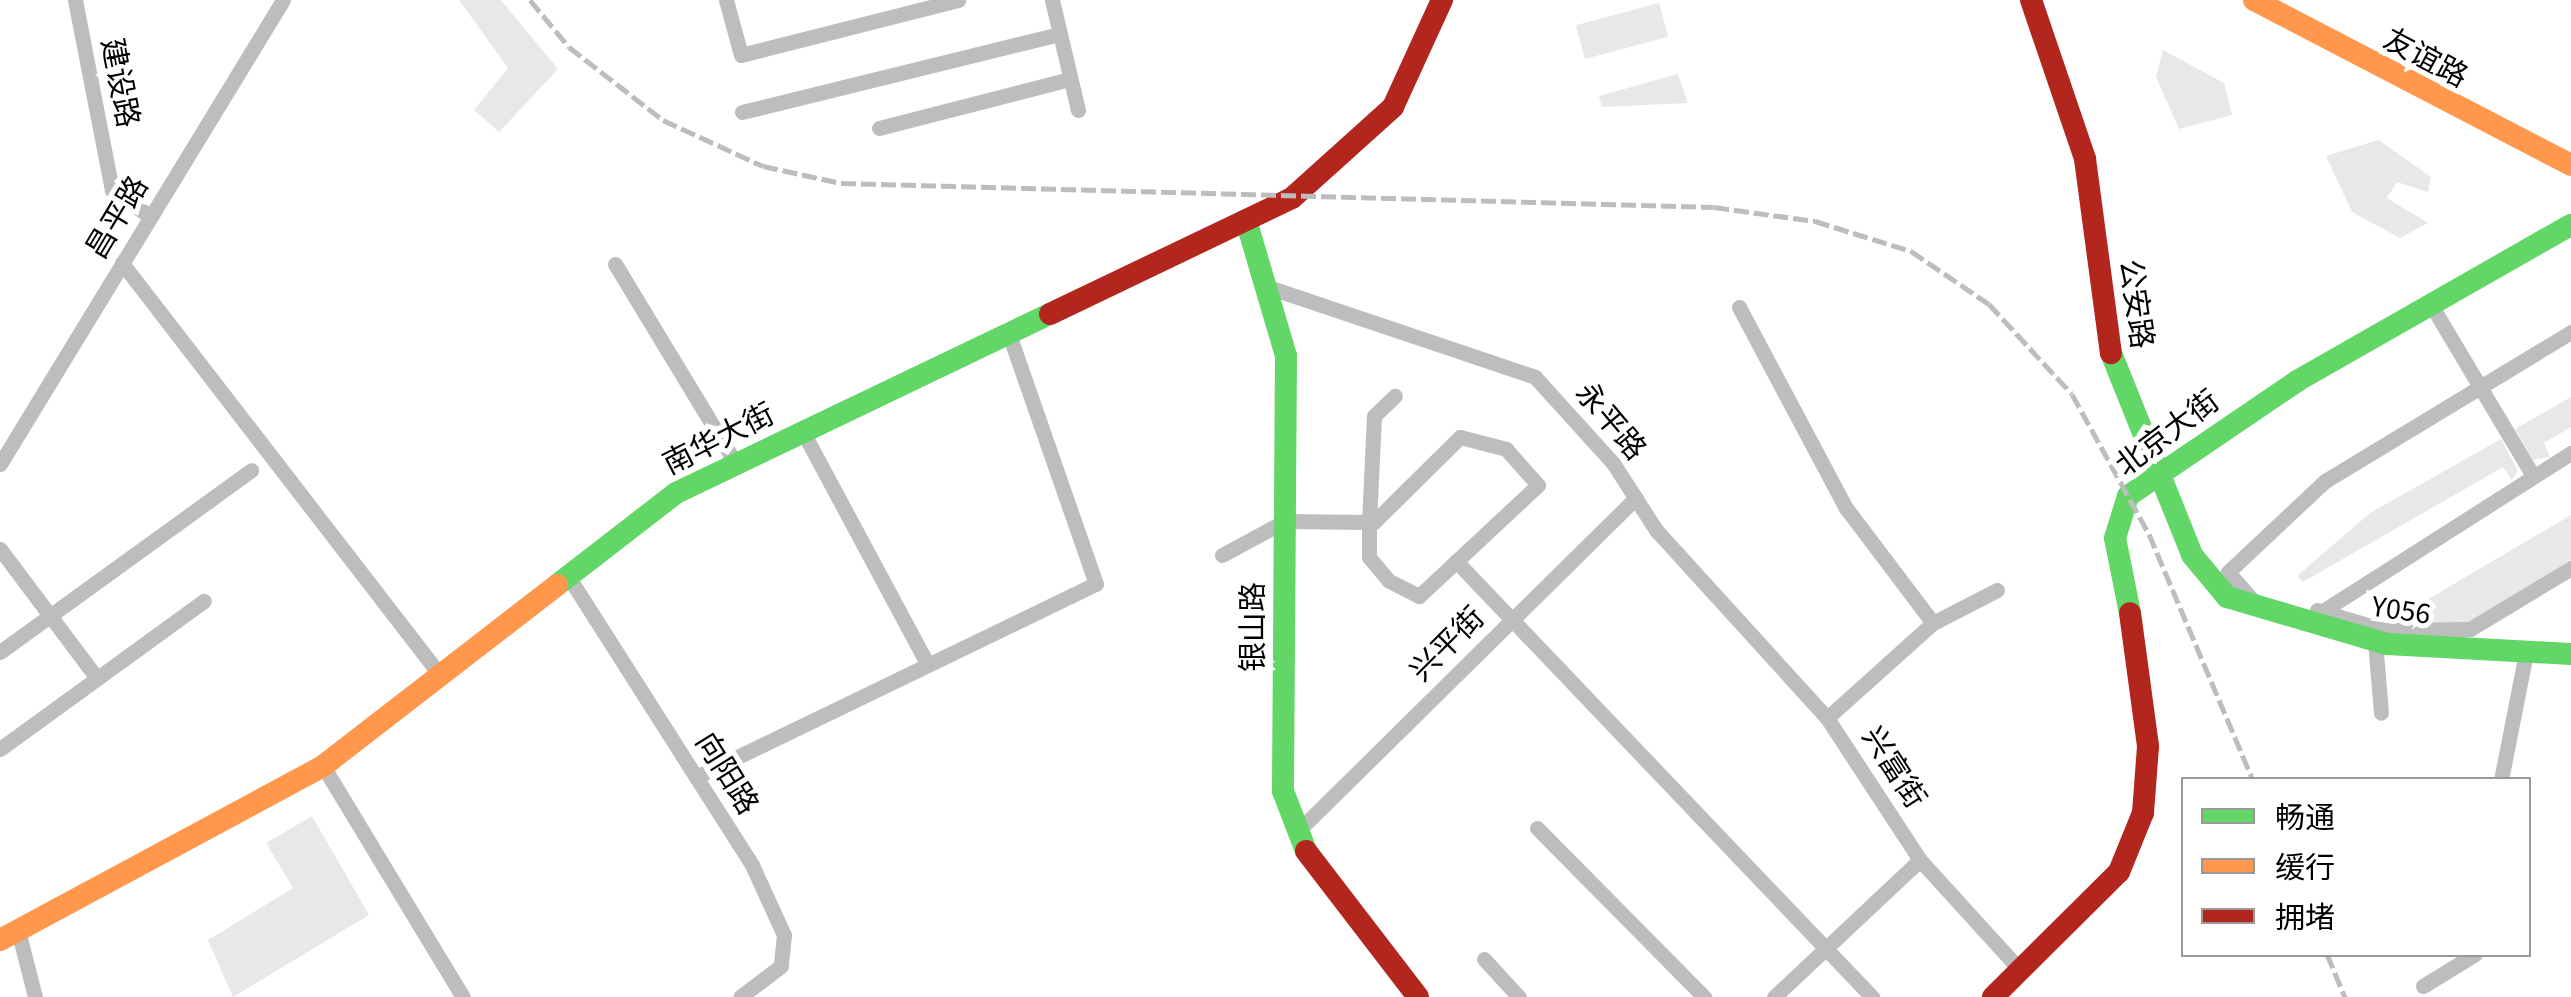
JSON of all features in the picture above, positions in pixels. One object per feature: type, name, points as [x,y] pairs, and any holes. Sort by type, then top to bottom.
[{"type":"street","name":"建设路","points":[[75,0],[112,190],[150,216]]},
{"type":"street","name":"昌平路","points":[[0,464],[282,0]]},
{"type":"street","points":[[726,0],[741,55],[958,0]]},
{"type":"street","points":[[1052,0],[1078,110]]},
{"type":"street","name":"公安路","points":[[2031,0],[2085,159],[2116,381],[2192,555],[2227,597]]},
{"type":"street","name":"友谊路","points":[[2254,0],[2571,165]]},
{"type":"street","name":"南华大街","points":[[10,937],[323,766],[676,492],[1292,198],[1393,107],[1440,2]]},
{"type":"street","points":[[742,112],[1060,34]]},
{"type":"street","points":[[878,128],[1070,79]]},
{"type":"street","name":"银山路","points":[[1246,220],[1286,356],[1284,791],[1315,872],[1418,997]]},
{"type":"street","name":"北京大街","points":[[1993,997],[2118,872],[2143,813],[2148,746],[2130,651],[2130,586],[2114,538],[2128,496],[2157,472],[2297,380],[2433,308],[2571,225]]},
{"type":"street","points":[[122,263],[440,675]]},
{"type":"street","points":[[615,264],[736,464]]},
{"type":"street","name":"永平路","points":[[1266,286],[1535,377],[1827,718]]},
{"type":"street","points":[[1739,306],[1846,508],[1933,622]]},
{"type":"street","points":[[2433,308],[2533,476]]},
{"type":"street","points":[[2258,606],[2228,572],[2326,481],[2571,332]]},
{"type":"street","points":[[696,777],[1096,584],[1009,334]]},
{"type":"street","points":[[1222,555],[1285,522],[1370,522],[1460,438],[1506,450],[1538,484],[1419,596],[1369,557],[1370,522],[1374,416],[1395,396]]},
{"type":"street","points":[[803,432],[928,665]]},
{"type":"street","points":[[2312,616],[2571,453]]},
{"type":"street","points":[[0,652],[251,470]]},
{"type":"street","name":"兴平街","points":[[1298,830],[1636,498]]},
{"type":"street","points":[[0,549],[96,678]]},
{"type":"street","points":[[1456,561],[1515,617],[1872,997]]},
{"type":"street","points":[[2312,616],[2384,630],[2470,629],[2571,568]]},
{"type":"street","name":"向阳路","points":[[568,576],[696,777],[784,934],[781,966],[740,997]]},
{"type":"street","name":"兴富街","points":[[1997,590],[1933,622],[1827,718],[1920,860],[2020,970]]},
{"type":"street","name":"Y056","points":[[2227,597],[2312,616],[2376,641],[2571,654]]},
{"type":"street","points":[[0,748],[204,601]]},
{"type":"street","points":[[2376,641],[2381,714]]},
{"type":"street","points":[[2502,777],[2526,652]]},
{"type":"street","points":[[323,766],[464,997]]},
{"type":"street","points":[[1538,828],[1704,997]]},
{"type":"street","points":[[1785,993],[1920,860]]},
{"type":"street","points":[[10,937],[38,996]]},
{"type":"street","points":[[2423,986],[2470,957]]},
{"type":"street","points":[[1484,959],[1519,997]]},
{"type":"shaded area","points":[[459,0],[501,0],[558,69],[499,132],[474,110],[508,68]]},
{"type":"shaded area","points":[[1659,3],[1668,37],[1585,59],[1576,25]]},
{"type":"shaded area","points":[[2163,50],[2224,83],[2232,115],[2179,129],[2156,77]]},
{"type":"shaded area","points":[[1678,74],[1688,103],[1602,107],[1599,96]]},
{"type":"shaded area","points":[[2379,140],[2431,177],[2428,192],[2397,182],[2387,198],[2428,223],[2400,238],[2352,212],[2326,156]]},
{"type":"shaded area","points":[[2571,397],[2571,427],[2544,443],[2550,457],[2533,460],[2515,429]]},
{"type":"shaded area","points":[[2501,439],[2518,471],[2512,480],[2503,467],[2303,582],[2297,576],[2370,513]]},
{"type":"shaded area","points":[[2571,515],[2571,563],[2468,624],[2386,624]]},
{"type":"shaded area","points":[[312,816],[369,915],[233,997],[208,940],[293,888],[266,843]]},
{"type":"railway","points":[[530,0],[569,47],[663,120],[763,166],[841,183],[1714,207],[1815,221],[1911,251],[1989,304],[2072,394],[2149,534],[2252,777]]},
{"type":"railway","points":[[2328,957],[2345,997]]},
{"type":"traffic: fast","points":[[1246,220],[1286,356],[1283,791],[1306,851]]},
{"type":"traffic: fast","points":[[2130,613],[2115,538],[2128,496],[2297,381],[2571,225]]},
{"type":"traffic: fast","points":[[557,585],[676,493],[1050,314]]},
{"type":"traffic: fast","points":[[2111,353],[2192,555],[2227,597],[2387,644],[2571,654]]},
{"type":"traffic: slow","points":[[2254,0],[2571,165]]},
{"type":"traffic: slow","points":[[0,940],[323,766],[557,585]]},
{"type":"traffic: jam","points":[[1050,314],[1292,198],[1393,107],[1442,0]]},
{"type":"traffic: jam","points":[[2031,0],[2085,159],[2111,353]]},
{"type":"traffic: jam","points":[[1993,997],[2119,872],[2143,813],[2148,746],[2130,613]]},
{"type":"traffic: jam","points":[[1306,851],[1418,997]]}]
